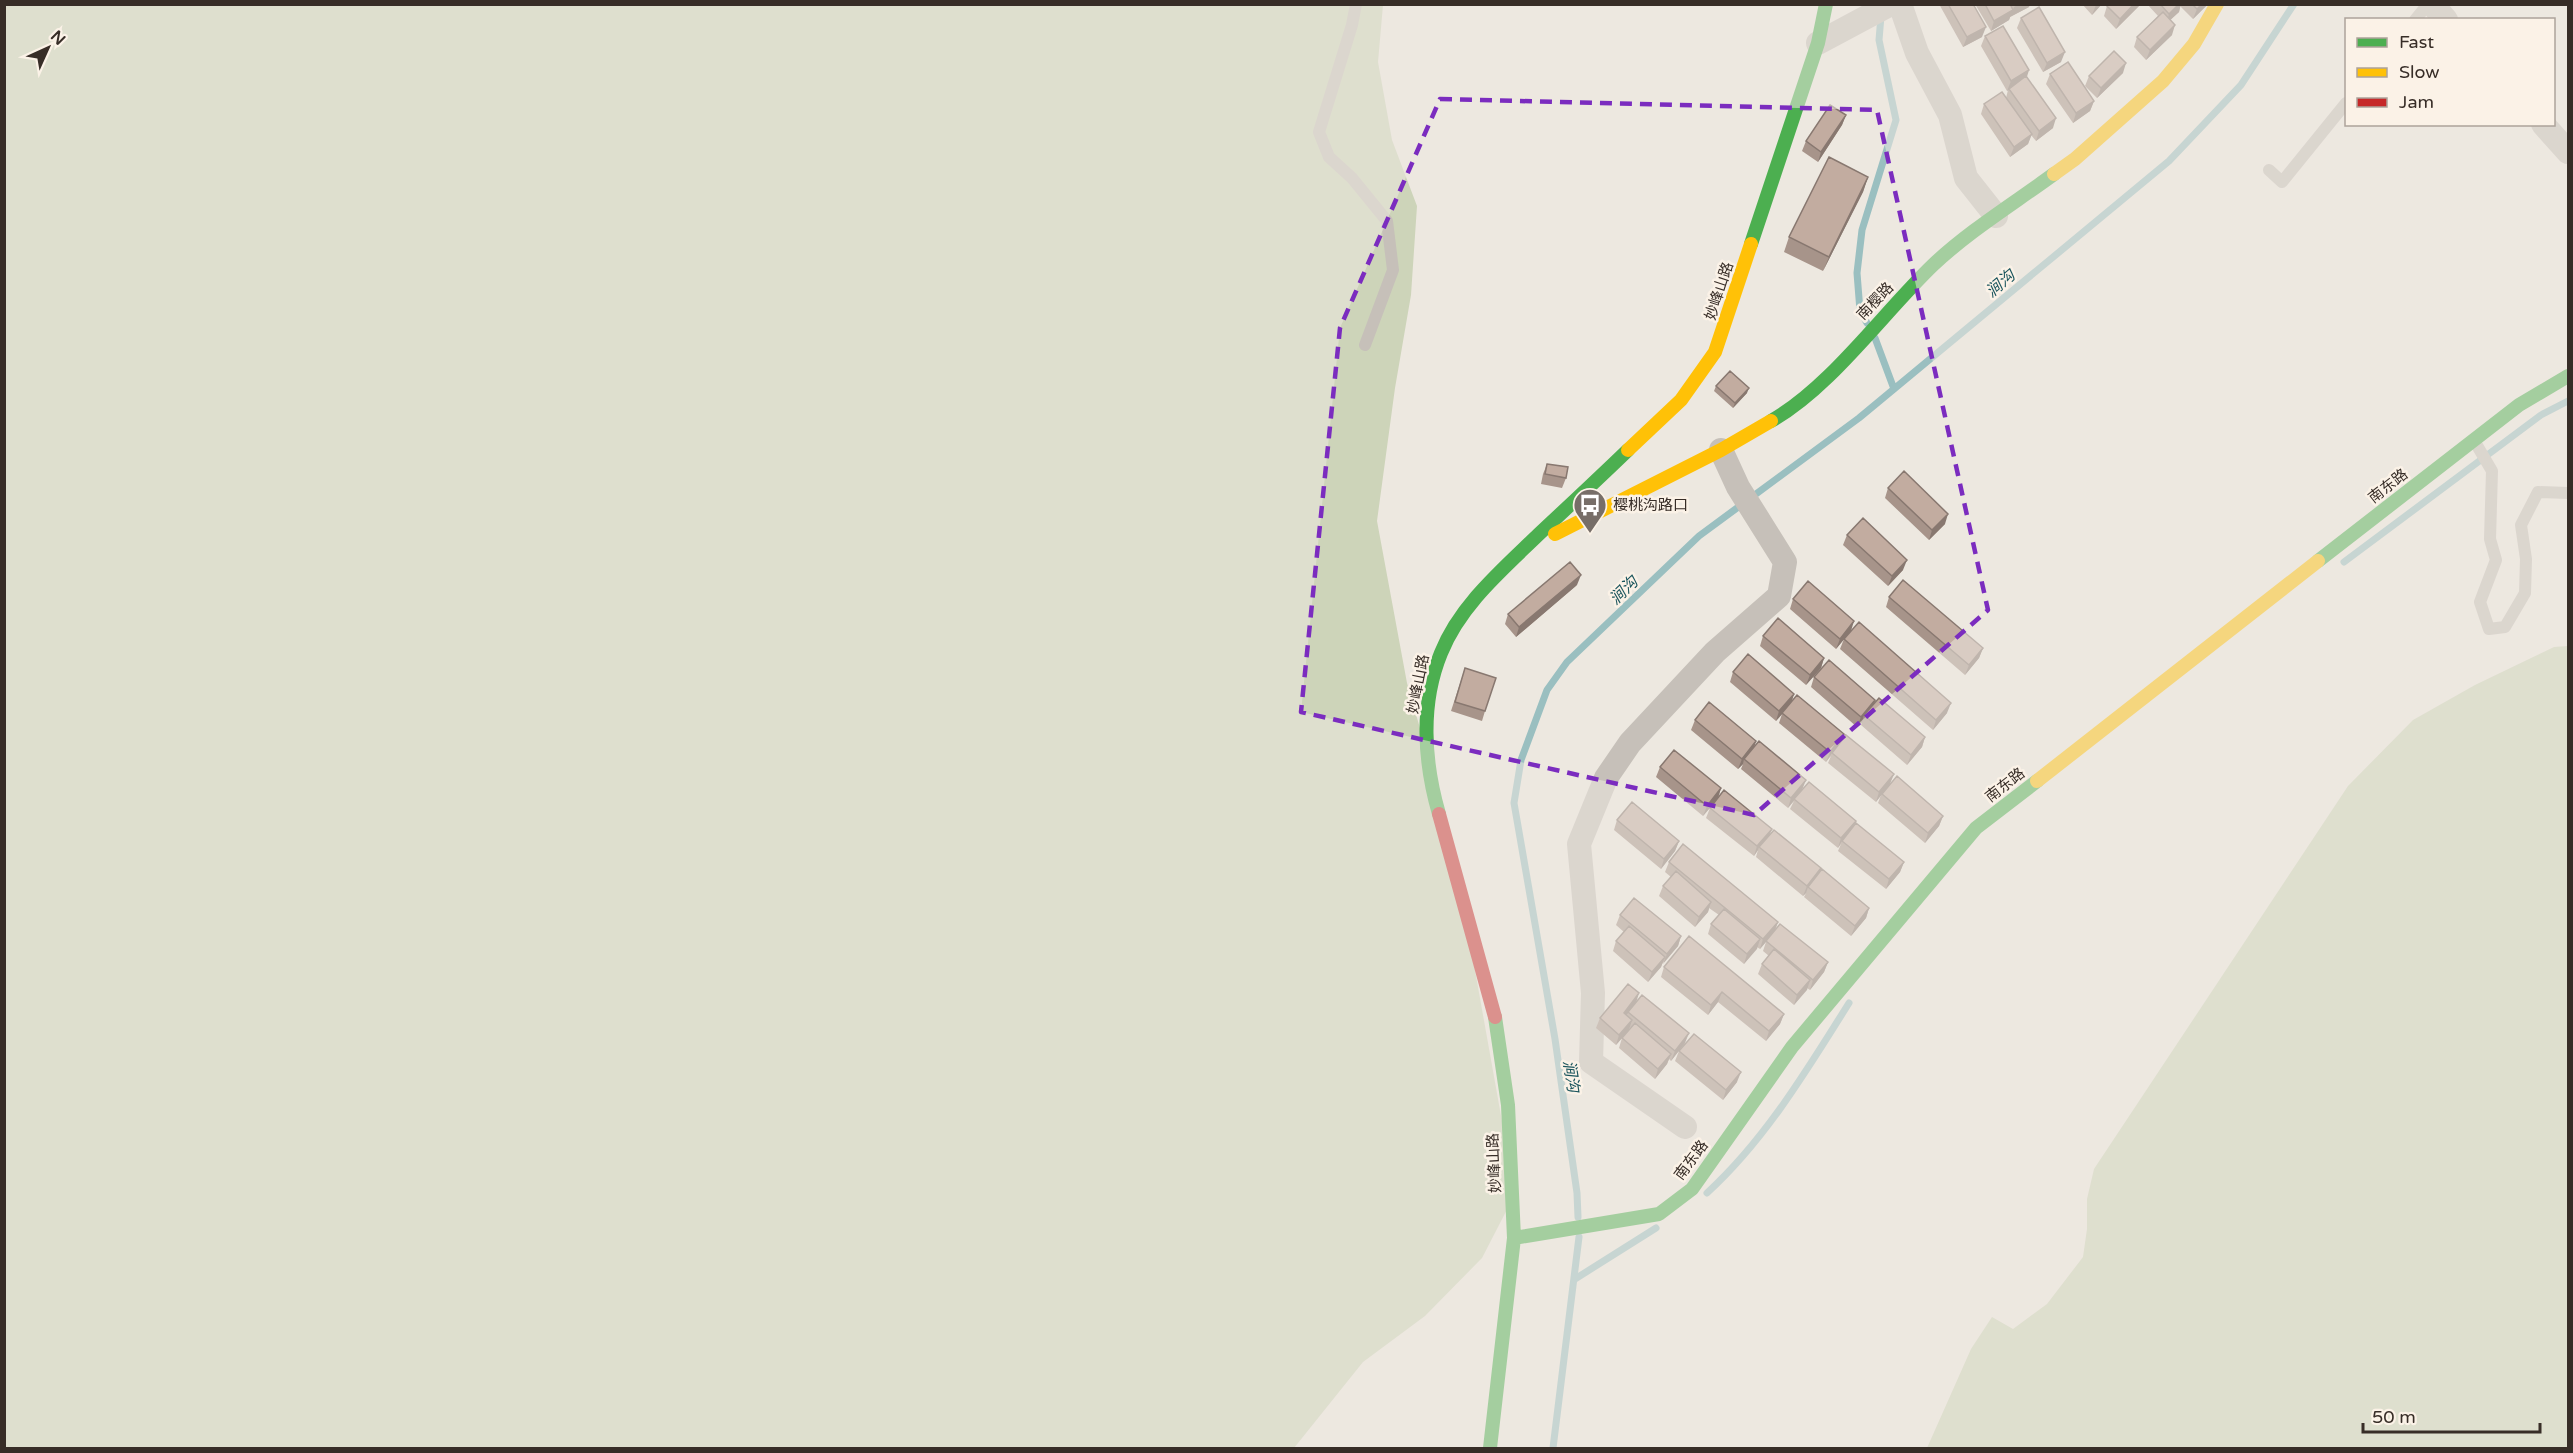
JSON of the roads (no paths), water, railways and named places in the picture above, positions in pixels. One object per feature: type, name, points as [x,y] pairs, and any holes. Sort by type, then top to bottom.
[{"type":"street","name":"妙峰山路","points":[[1490,1449],[1514,1238],[1508,1105],[1496,1021],[1430,782],[1426,753],[1428,708],[1441,652],[1475,598],[1681,400],[1715,352],[1818,43],[1826,4]]},
{"type":"street","points":[[1900,4],[1917,52],[1950,115],[1966,178],[1996,216]]},
{"type":"street","name":"南樱路","points":[[1511,561],[1556,534],[1721,450],[1784,414],[1822,381],[1891,307],[1949,251],[2075,159],[2163,81],[2194,44],[2217,4]]},
{"type":"street","points":[[2430,4],[2444,18]]},
{"type":"street","points":[[1818,43],[1881,9]]},
{"type":"street","points":[[2545,126],[2568,152]]},
{"type":"street","name":"南东路","points":[[1514,1238],[1659,1214],[1692,1189],[1792,1047],[1976,828],[2476,444],[2519,405],[2568,376]]},
{"type":"street","points":[[1685,1127],[1591,1062],[1593,993],[1579,844],[1606,778],[1630,743],[1715,652],[1779,596],[1785,562],[1738,487],[1721,450]]},
{"type":"lane","points":[[1356,4],[1352,25],[1319,132],[1329,157],[1352,178],[1388,221],[1393,270],[1365,345]]},
{"type":"lane","points":[[2417,18],[2430,4]]},
{"type":"lane","points":[[2269,170],[2282,182],[2345,105]]},
{"type":"lane","points":[[2476,444],[2490,468],[2492,479],[2490,538],[2496,560],[2480,602],[2489,629],[2505,627],[2525,593],[2526,559],[2522,525],[2538,492],[2568,493]]},
{"type":"waterway","name":"涧沟","points":[[1578,1217],[1577,1193],[1555,1039],[1514,803],[1521,760],[1547,690],[1567,662],[1699,536],[1859,418],[2169,161],[2241,85],[2294,4]]},
{"type":"waterway","points":[[1867,323],[1860,311],[1857,273],[1862,230],[1896,120],[1879,40],[1881,16]]},
{"type":"waterway","points":[[1875,338],[1894,389]]},
{"type":"waterway","points":[[2344,562],[2541,415],[2568,401]]},
{"type":"waterway","points":[[1707,1193],[1748,1150],[1784,1103],[1849,1003]]},
{"type":"waterway","points":[[1575,1279],[1656,1228]]},
{"type":"waterway","name":"涧沟","points":[[1553,1448],[1579,1237]]},
{"type":"place","name":"樱桃沟路口","points":[[1590,534]]}]
